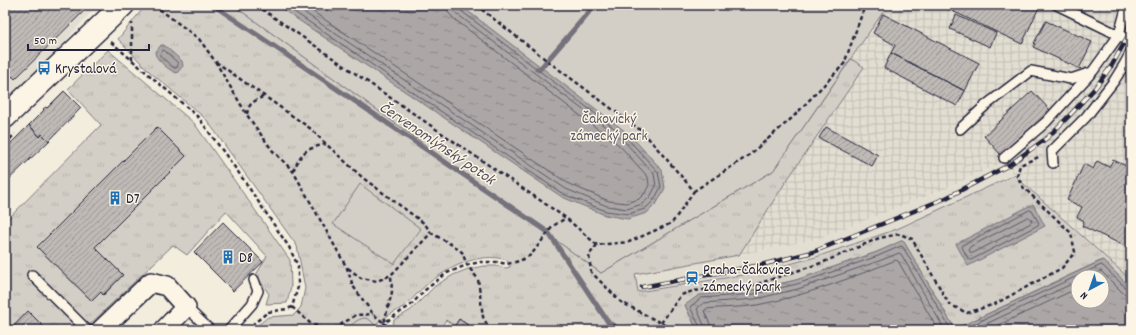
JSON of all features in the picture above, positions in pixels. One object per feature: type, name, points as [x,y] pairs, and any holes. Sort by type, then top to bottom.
[{"type":"street","points":[[6,112],[128,11]]},
{"type":"street","points":[[101,330],[151,282],[167,286],[186,307],[164,330]]},
{"type":"lane","points":[[1057,5],[1131,41]]},
{"type":"lane","points":[[1004,158],[1046,122],[1093,72],[1118,35],[1127,5]]},
{"type":"lane","points":[[1053,163],[1052,151],[1086,117],[1114,81],[1128,67],[1131,52]]},
{"type":"lane","points":[[960,129],[986,105],[1031,71],[1070,79],[1093,72]]},
{"type":"lane","points":[[32,275],[87,330]]},
{"type":"lane","points":[[229,330],[252,304],[258,290],[254,280]]},
{"type":"lane","points":[[186,307],[210,330]]},
{"type":"path","points":[[154,5],[199,39],[215,61],[247,115],[272,150],[293,171],[347,268],[353,286],[373,314],[392,330]]},
{"type":"path","points":[[256,5],[459,146],[566,218],[597,245]]},
{"type":"path","points":[[476,5],[544,59],[643,132],[694,191]]},
{"type":"path","points":[[671,330],[661,323],[621,302],[591,272],[589,255],[597,245],[629,242],[672,223],[694,191],[748,156],[792,118],[844,64],[864,5]]},
{"type":"path","points":[[128,11],[132,60]]},
{"type":"path","points":[[110,41],[198,118],[241,176],[289,248],[298,266],[298,287],[292,307]]},
{"type":"path","points":[[215,61],[311,129],[363,178],[425,224],[431,234],[449,243],[462,252],[467,265],[478,279],[484,317],[490,330]]},
{"type":"path","points":[[247,115],[249,106],[254,101],[265,96]]},
{"type":"path","points":[[293,171],[302,153],[310,148],[326,144]]},
{"type":"path","points":[[661,323],[680,295],[693,291],[754,285],[824,262],[879,238],[900,234],[912,239],[949,304],[967,313],[995,304],[1062,268],[1074,252],[1071,233],[1023,187],[1017,176],[1020,165],[1052,151]]},
{"type":"path","points":[[384,323],[411,305],[425,290],[447,273],[467,265],[480,262],[497,262],[507,264],[519,261],[531,255],[553,226],[566,218]]},
{"type":"path","points":[[347,268],[361,278],[377,281],[391,275],[431,234]]},
{"type":"path","points":[[384,323],[392,292],[391,275]]},
{"type":"path","points":[[292,307],[311,324],[322,328],[337,327],[356,315],[373,314]]},
{"type":"path","points":[[251,325],[268,312],[292,307]]},
{"type":"path","points":[[444,330],[448,324]]},
{"type":"shaded area","points":[[5,5],[86,5],[92,11],[15,98],[5,107]]},
{"type":"shaded area","points":[[888,5],[1131,5],[1131,280],[1001,163],[945,189],[818,239],[739,255],[783,186],[864,67],[851,59]]},
{"type":"shaded area","points":[[1001,163],[1014,175],[897,229],[816,257],[755,273],[638,292],[635,274],[818,239],[945,189]]},
{"type":"green space","points":[[146,5],[233,5],[601,273],[773,171],[851,59],[864,67],[783,186],[739,255],[635,274],[638,292],[755,273],[816,257],[897,229],[1014,175],[1131,280],[1131,288],[1102,260],[1083,269],[1070,269],[1070,275],[955,329],[903,241],[877,252],[796,280],[685,305],[697,330],[475,330],[460,319],[455,326],[446,320],[439,330],[397,330],[393,327],[394,320],[411,310],[435,286],[453,275],[468,269],[484,266],[510,267],[507,260],[485,258],[474,259],[454,267],[423,287],[406,305],[377,323],[386,330],[380,330],[377,327],[355,322],[347,330],[252,330],[268,317],[294,315],[301,307],[305,288],[297,246],[206,119],[150,72],[118,39]]},
{"type":"green space","name":"Čakovický zámecký park","points":[[233,5],[888,5],[773,171],[601,273]]},
{"type":"green space","points":[[108,50],[194,123],[290,260],[291,286],[287,303],[266,304],[269,294],[256,275],[267,256],[226,211],[187,255],[173,245],[84,330],[47,330],[28,311],[10,330],[5,330],[5,222],[101,125],[68,89]],"holes":[[[157,127],[186,156],[95,247],[123,275],[104,295],[101,292],[92,301],[37,247]]]},
{"type":"green space","points":[[360,184],[421,229],[394,264],[333,224]]},
{"type":"green space","points":[[365,318],[370,320],[380,330],[347,330],[355,322]]},
{"type":"water","points":[[276,5],[460,5],[630,135],[662,170],[665,188],[657,203],[647,213],[628,219],[605,215],[562,197]]},
{"type":"water","points":[[161,45],[164,45],[182,61],[183,66],[177,73],[164,65],[156,56],[155,53]]},
{"type":"water","points":[[1033,204],[1045,226],[968,266],[956,244]]},
{"type":"water","points":[[903,240],[955,329],[1070,275],[1070,309],[1110,309],[1110,269],[1084,269],[1103,260],[1131,288],[1131,330],[697,330],[685,305],[699,295],[754,290],[796,280],[877,252]]},
{"type":"building","points":[[5,5],[78,5],[84,11],[15,79],[12,76],[8,80],[5,77]]},
{"type":"building","points":[[950,5],[1040,5],[1022,44],[948,9]]},
{"type":"building","points":[[883,14],[979,63],[965,91],[891,53],[895,45],[873,33]]},
{"type":"building","points":[[956,15],[996,33],[990,47],[950,29]]},
{"type":"building","points":[[1046,21],[1092,42],[1080,69],[1033,47]]},
{"type":"building","points":[[891,53],[965,91],[957,106],[884,68]]},
{"type":"building","points":[[64,91],[81,108],[49,141],[42,134],[40,137],[29,125],[44,110],[43,109],[46,107],[47,108]]},
{"type":"building","points":[[1032,91],[1050,110],[1014,145],[1001,155],[984,136]]},
{"type":"building","points":[[29,125],[40,137],[42,134],[49,141],[5,183],[5,149]]},
{"type":"building","name":"D7","points":[[157,127],[186,156],[95,247],[123,275],[103,295],[101,292],[92,301],[37,247]]},
{"type":"building","points":[[826,127],[878,155],[872,166],[819,138]]},
{"type":"building","points":[[1113,160],[1131,168],[1131,249],[1082,226],[1084,221],[1077,217],[1082,207],[1067,200],[1084,164],[1093,169],[1097,161],[1109,167]]},
{"type":"building","name":"D8","points":[[223,222],[263,262],[233,291],[194,252]]},
{"type":"building","points":[[28,311],[47,330],[10,330]]},
{"type":"building","points":[[459,319],[475,330],[452,330]]},
{"type":"waterway","name":"Červenomlýnský potok","points":[[213,5],[548,232],[608,322],[620,330]]},
{"type":"waterway","points":[[537,69],[539,70],[595,5]]},
{"type":"railway","points":[[642,287],[761,265],[813,252],[946,198],[1009,165],[1047,138],[1095,88],[1112,65],[1131,31]]},
{"type":"place","name":"Krystalová","points":[[44,68]]},
{"type":"place","name":"D7","points":[[115,198]]},
{"type":"place","name":"D8","points":[[228,257]]},
{"type":"place","name":"Praha-Čakovice zámecký park","points":[[692,278]]}]
